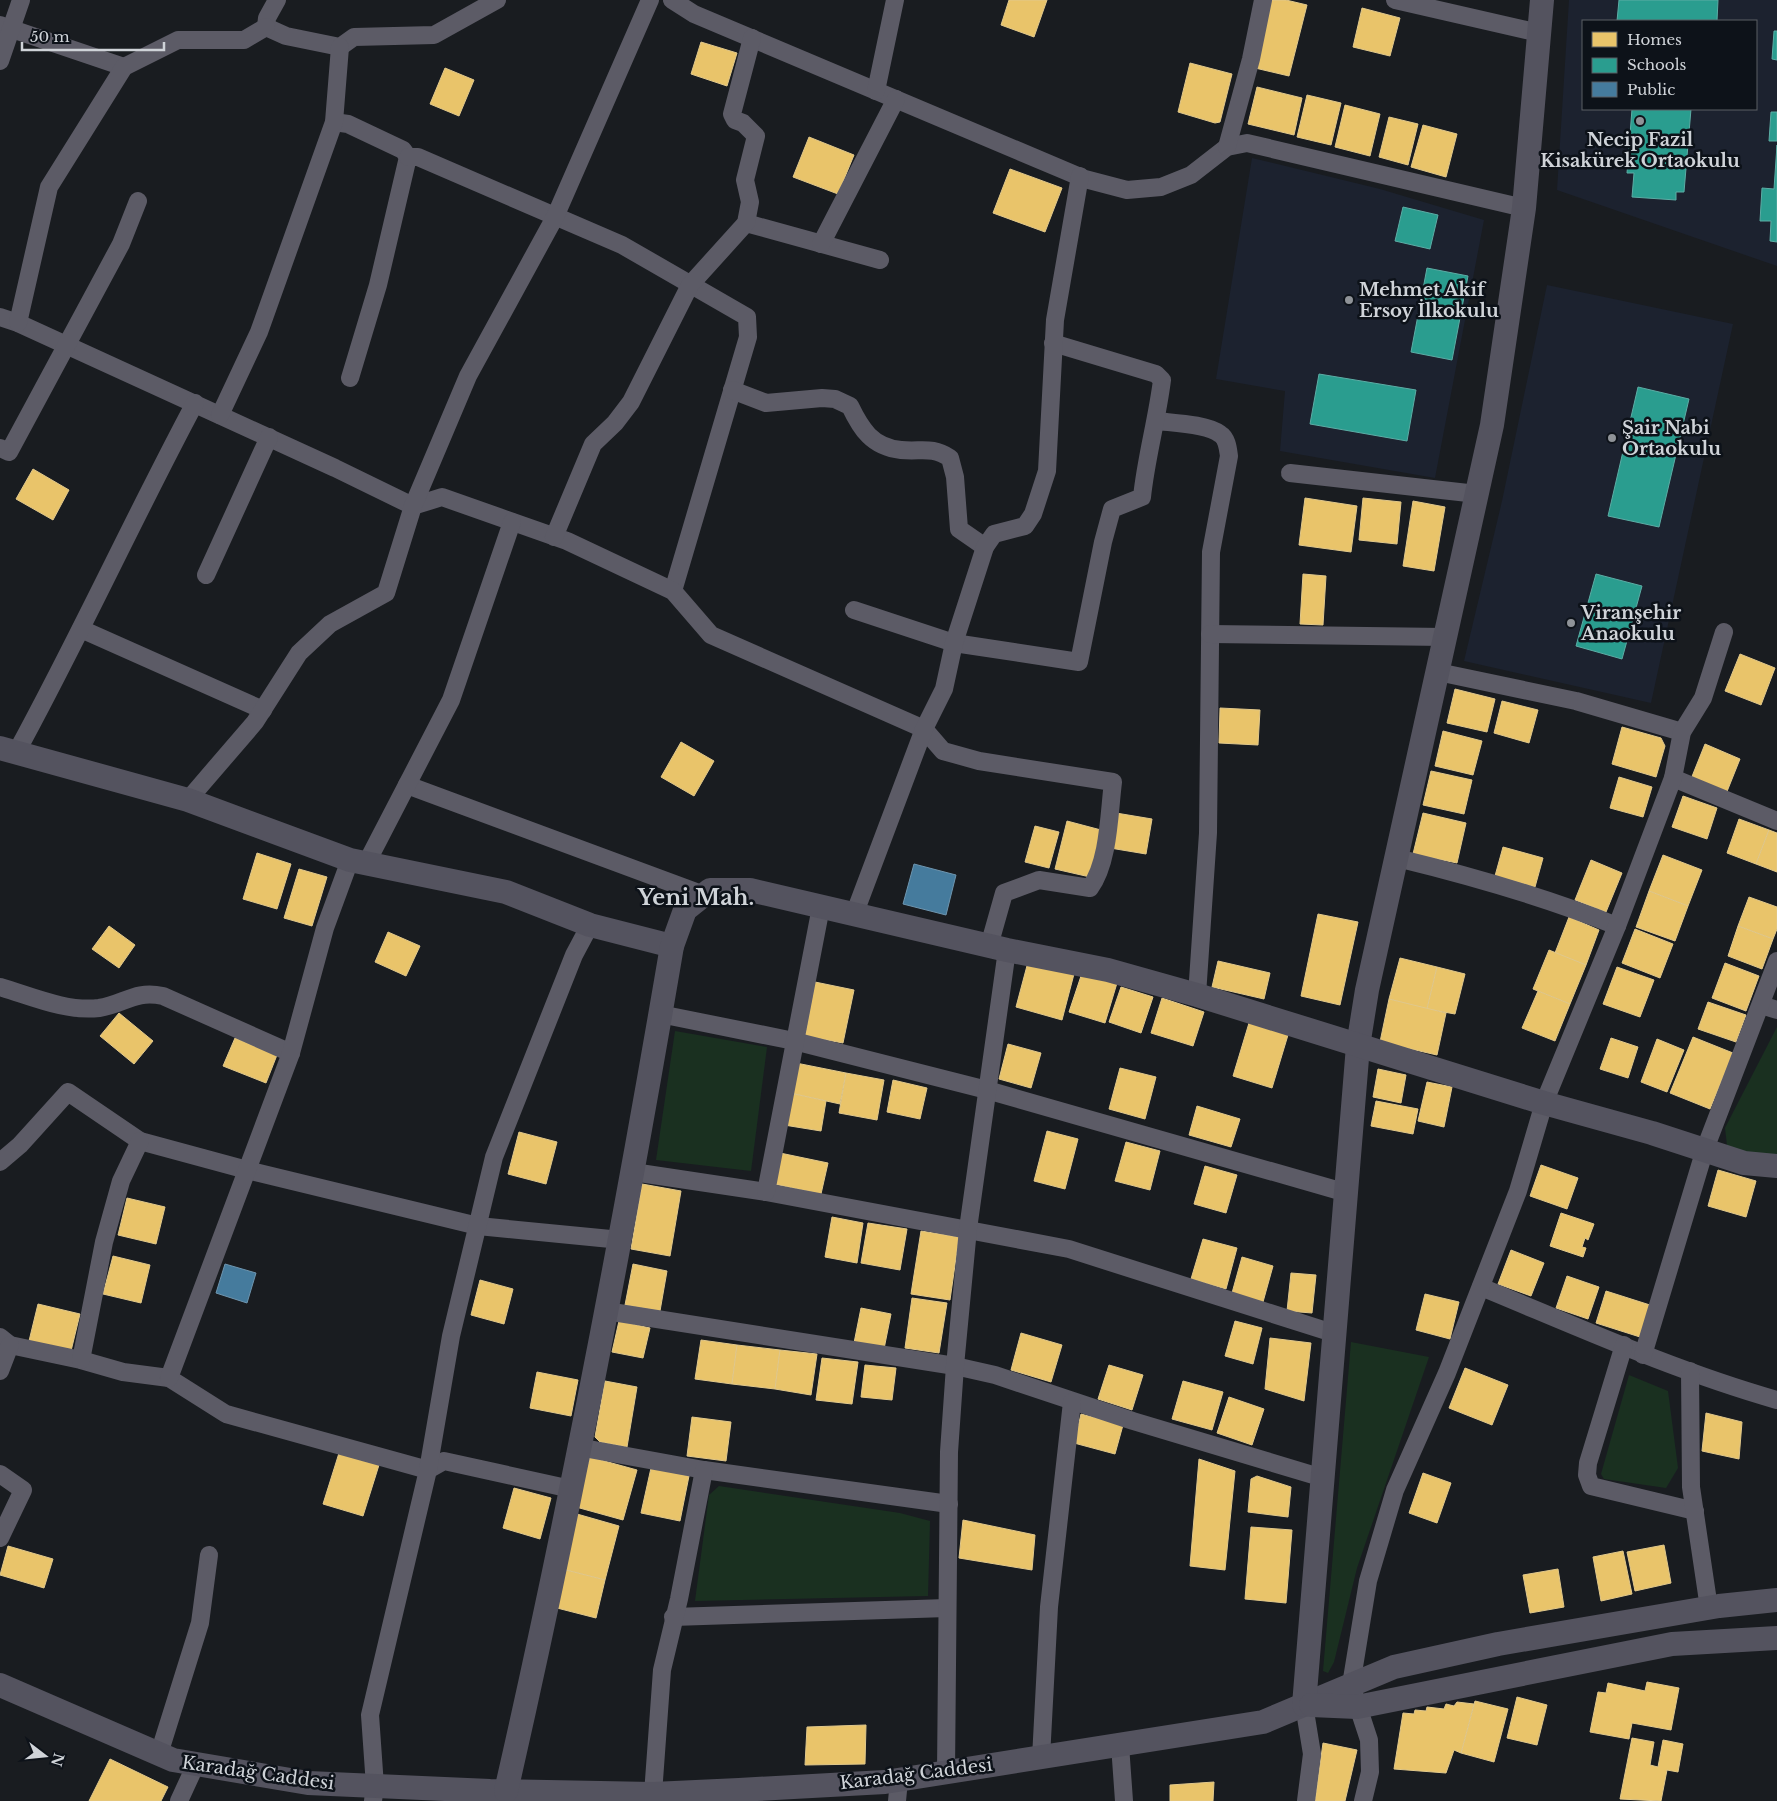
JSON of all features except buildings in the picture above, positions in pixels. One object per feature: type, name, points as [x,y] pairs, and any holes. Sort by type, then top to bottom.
[{"type":"street","points":[[0,61],[6,26],[21,0]]},
{"type":"street","points":[[18,323],[49,187],[124,67],[178,40],[244,40],[266,27],[268,18],[277,0]]},
{"type":"street","points":[[266,27],[286,36],[340,47],[354,37],[434,35],[498,0]]},
{"type":"street","points":[[188,800],[263,710],[299,653],[330,624],[386,593],[413,506],[468,376],[555,217],[650,0]]},
{"type":"street","points":[[876,91],[895,0]]},
{"type":"street","points":[[1227,147],[1263,0]]},
{"type":"street","points":[[1395,0],[1539,33]]},
{"type":"street","points":[[1306,1801],[1312,1754],[1304,1705],[1336,1334],[1358,1046],[1367,990],[1492,425],[1524,208],[1542,0]]},
{"type":"street","points":[[676,1],[694,14],[876,91],[1080,176],[1127,190],[1161,187],[1191,175],[1227,147],[1247,142],[1524,208]]},
{"type":"street","points":[[6,26],[124,67]]},
{"type":"street","points":[[554,537],[593,444],[615,423],[631,402],[690,285],[746,223],[750,202],[745,180],[756,136],[743,123],[734,120],[732,114],[752,38]]},
{"type":"street","points":[[220,415],[259,332],[334,122],[340,47]]},
{"type":"street","points":[[821,244],[896,99]]},
{"type":"street","points":[[334,122],[348,124],[403,150],[408,157],[378,284],[350,378]]},
{"type":"street","points":[[408,157],[418,157],[622,246],[747,317],[748,337],[672,591]]},
{"type":"street","points":[[854,914],[924,728],[944,688],[954,643],[985,546],[994,534],[1025,526],[1033,514],[1047,471],[1054,320],[1080,176]]},
{"type":"street","points":[[0,448],[9,452],[121,244],[138,201]]},
{"type":"street","points":[[746,223],[880,260]]},
{"type":"street","points":[[0,317],[66,344],[269,437],[413,506],[442,497],[554,537],[672,591],[711,635],[924,728],[943,751],[979,761],[1113,782],[1106,843],[1096,880],[1090,888],[1039,880],[1004,893],[987,1090],[968,1229],[949,1452],[946,1772]]},
{"type":"street","points":[[854,610],[954,643],[1079,662],[1103,542],[1112,509],[1142,497],[1146,459],[1157,421],[1162,380],[1156,374],[1053,343]]},
{"type":"street","points":[[732,390],[766,403],[822,398],[835,399],[850,406],[861,429],[874,440],[899,450],[937,450],[950,458],[955,477],[959,528],[985,546]]},
{"type":"street","points":[[195,404],[153,481],[82,630],[8,751],[188,800],[358,862],[506,892],[590,924],[672,946]]},
{"type":"street","points":[[1157,421],[1207,429],[1221,434],[1226,442],[1229,456],[1211,552],[1208,833],[1197,995]]},
{"type":"street","points":[[206,575],[269,437]]},
{"type":"street","points":[[1290,473],[1477,494]]},
{"type":"street","points":[[169,1378],[291,1053],[325,928],[358,862],[407,785],[451,700],[512,522]]},
{"type":"street","points":[[82,630],[263,710]]},
{"type":"street","points":[[1363,1801],[1370,1772],[1369,1740],[1354,1696],[1368,1581],[1395,1490],[1447,1372],[1518,1191],[1544,1103],[1617,926],[1673,778],[1682,732],[1703,698],[1724,632]]},
{"type":"street","points":[[1210,634],[1446,637]]},
{"type":"street","points":[[1438,672],[1576,701],[1682,732]]},
{"type":"street","points":[[1673,778],[1777,821]]},
{"type":"street","points":[[407,785],[704,895]]},
{"type":"street","points":[[1396,858],[1478,878],[1583,912],[1617,926]]},
{"type":"street","points":[[495,1794],[571,1489],[621,1240],[672,946],[685,910],[710,890],[750,890],[998,948],[1108,970],[1197,995],[1544,1103],[1705,1149],[1744,1163],[1777,1168]]},
{"type":"street","points":[[766,1192],[821,907]]},
{"type":"street","points":[[374,1793],[370,1715],[428,1470],[451,1336],[494,1157],[574,955],[590,924]]},
{"type":"street","points":[[1643,1355],[1705,1149],[1769,1008],[1777,962]]},
{"type":"street","points":[[0,987],[73,1008],[100,1008],[148,993],[163,996],[291,1053]]},
{"type":"street","points":[[660,1014],[794,1041],[987,1090],[1347,1193]]},
{"type":"street","points":[[0,1162],[20,1145],[68,1092],[140,1141],[247,1170],[478,1226],[621,1240]]},
{"type":"street","points":[[81,1360],[104,1242],[121,1181],[140,1141]]},
{"type":"street","points":[[633,1172],[766,1192],[1069,1249],[1336,1334]]},
{"type":"street","points":[[1481,1286],[1624,1345],[1643,1355],[1777,1400]]},
{"type":"street","points":[[606,1311],[955,1366],[995,1375],[1072,1402],[1323,1478]]},
{"type":"street","points":[[0,1371],[5,1341],[123,1372],[169,1378],[226,1414],[428,1470],[444,1461],[571,1489]]},
{"type":"street","points":[[1624,1345],[1588,1463],[1587,1475],[1591,1486],[1695,1511]]},
{"type":"street","points":[[1690,1371],[1691,1486],[1709,1608]]},
{"type":"street","points":[[1041,1758],[1049,1607],[1072,1402]]},
{"type":"street","points":[[578,1447],[704,1470],[949,1504]]},
{"type":"street","points":[[654,1794],[662,1670],[679,1599],[704,1470]]},
{"type":"street","points":[[0,1474],[23,1490],[0,1538]]},
{"type":"street","points":[[159,1754],[200,1623],[209,1554]]},
{"type":"street","points":[[1354,1696],[1394,1667],[1498,1644],[1709,1608],[1777,1600]]},
{"type":"street","points":[[674,1617],[947,1608]]},
{"type":"street","points":[[1354,1696],[1672,1644],[1777,1638]]},
{"type":"street","name":"Karadağ Caddesi","points":[[0,1684],[173,1760],[374,1793],[737,1795],[898,1790],[946,1772],[1263,1722],[1304,1705],[1354,1696]]},
{"type":"street","points":[[1120,1745],[1124,1801]]},
{"type":"street","points":[[179,1801],[196,1764]]},
{"type":"shaded area","name":"Necip Fazil Kisakürek Ortaokulu","points":[[1569,0],[1777,0],[1777,266],[1557,190]]},
{"type":"shaded area","name":"Mehmet Akif Ersoy İlkokulu","points":[[1252,158],[1380,189],[1484,220],[1435,478],[1280,451],[1285,391],[1216,379]]},
{"type":"shaded area","points":[[1547,285],[1733,324],[1651,703],[1464,661],[1502,501]]},
{"type":"green space","points":[[1777,1027],[1777,1155],[1735,1151],[1727,1145],[1725,1128]]},
{"type":"green space","points":[[675,1031],[767,1047],[751,1171],[656,1160]]},
{"type":"green space","points":[[1351,1342],[1429,1357],[1357,1568],[1334,1662],[1328,1673],[1323,1671]]},
{"type":"green space","points":[[1629,1375],[1668,1391],[1678,1468],[1666,1488],[1604,1479],[1601,1474]]},
{"type":"green space","points":[[719,1486],[900,1513],[930,1521],[928,1596],[695,1601],[709,1495]]},
{"type":"place","name":"Necip Fazil Kisakürek Ortaokulu","points":[[1640,121]]},
{"type":"place","name":"Mehmet Akif Ersoy İlkokulu","points":[[1349,300]]},
{"type":"place","name":"Şair Nabi Ortaokulu","points":[[1612,438]]},
{"type":"place","name":"Viranşehir Anaokulu","points":[[1571,623]]},
{"type":"district","name":"Yeni Mah.","points":[[696,897]]}]
